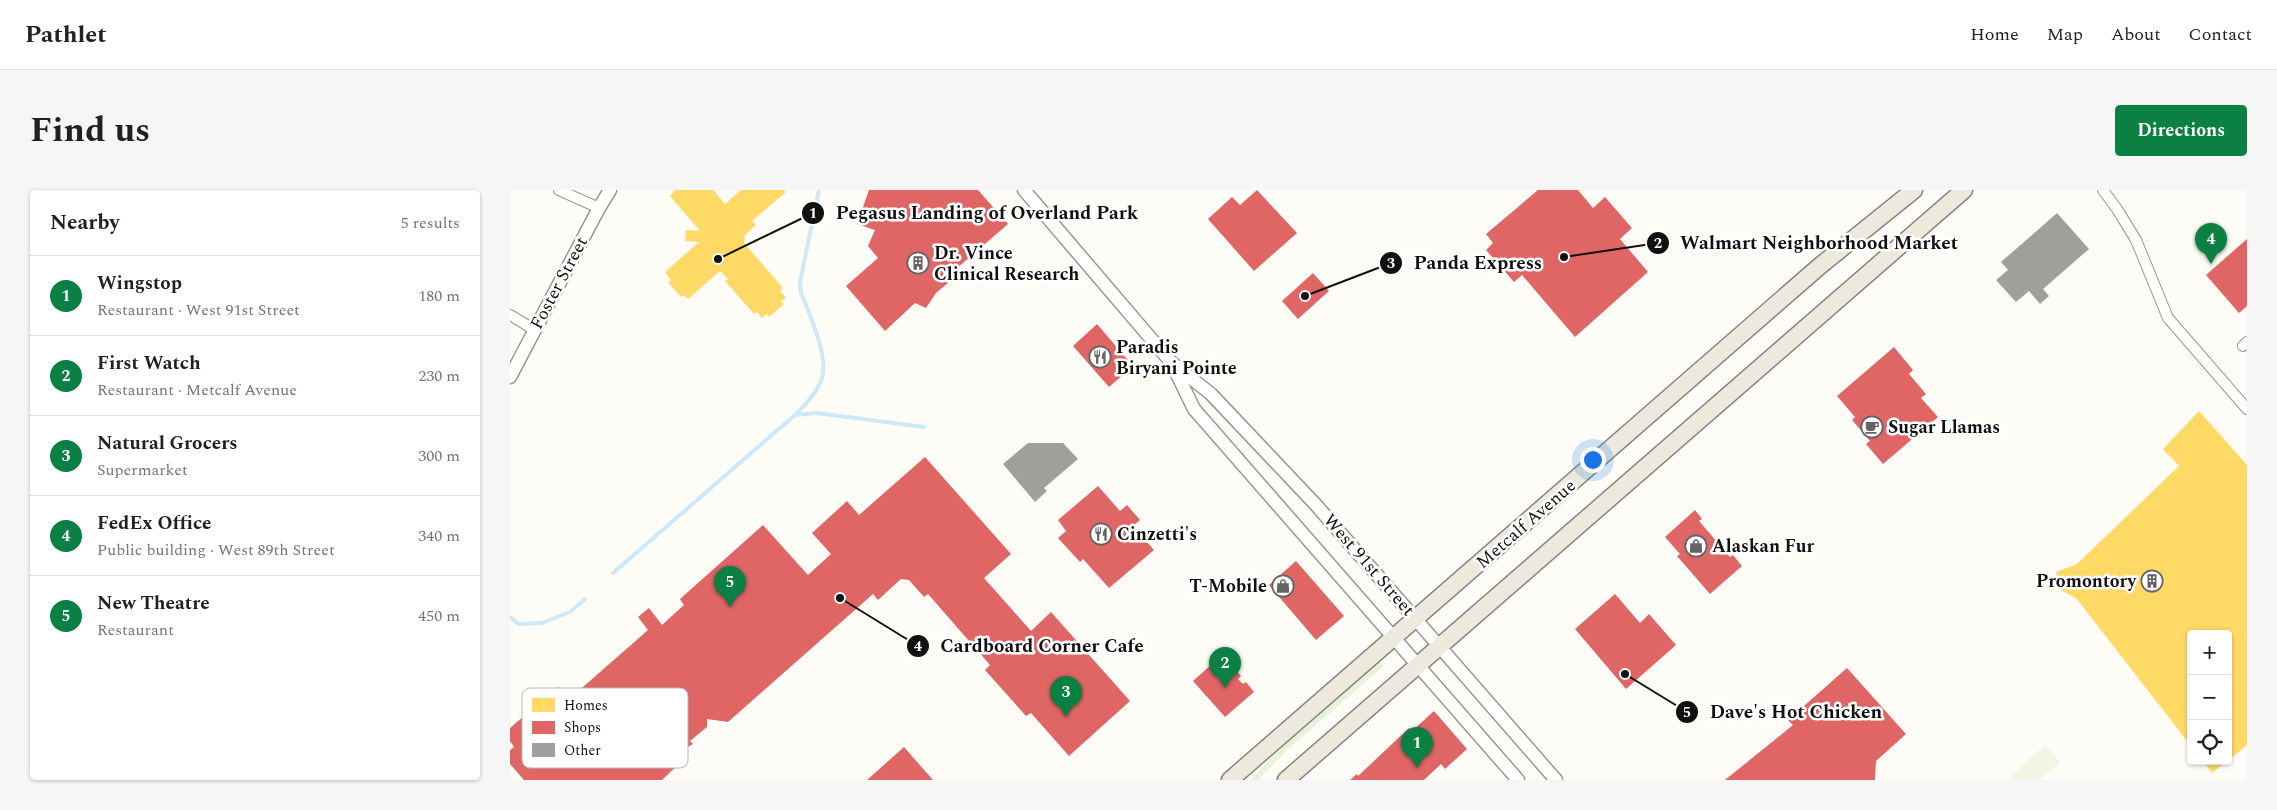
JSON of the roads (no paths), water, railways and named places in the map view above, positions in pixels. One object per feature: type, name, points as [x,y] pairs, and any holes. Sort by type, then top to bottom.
[{"type":"main road","name":"Metcalf Avenue","points":[[1230,780],[1417,620],[1821,265],[1914,190]]},
{"type":"main road","name":"Metcalf Avenue","points":[[1286,780],[1964,190]]},
{"type":"street","points":[[559,190],[598,208]]},
{"type":"street","name":"Foster Street","points":[[510,377],[598,208],[610,190]]},
{"type":"street","name":"West 91st Street","points":[[1024,190],[1171,362],[1218,401],[1316,505],[1556,780]]},
{"type":"street","points":[[2102,190],[2117,209],[2136,240],[2168,318],[2247,409]]},
{"type":"street","points":[[510,315],[535,330]]},
{"type":"street","name":"West 91st Street","points":[[1171,362],[1194,409],[1518,780]]},
{"type":"waterway","points":[[613,573],[795,415],[817,389],[822,378],[823,359],[821,347],[801,293],[800,282],[819,190]]},
{"type":"waterway","points":[[795,415],[817,413],[924,427]]},
{"type":"waterway","points":[[510,617],[519,624],[542,623],[570,612],[585,599]]},
{"type":"place","name":"Walmart Neighborhood Market","points":[[1564,257]]},
{"type":"place","name":"Pegasus Landing of Overland Park","points":[[718,259]]},
{"type":"place","name":"Dr. Vince Clinical Research","points":[[918,263]]},
{"type":"place","name":"FedEx Office","points":[[2211,264]]},
{"type":"place","name":"Panda Express","points":[[1305,296]]},
{"type":"place","name":"Paradis Biryani Pointe","points":[[1100,357]]},
{"type":"place","name":"Sugar Llamas","points":[[1872,427]]},
{"type":"place","name":"Cinzetti's","points":[[1101,534]]},
{"type":"place","name":"Alaskan Fur","points":[[1696,546]]},
{"type":"place","name":"Promontory","points":[[2152,581]]},
{"type":"place","name":"T-Mobile","points":[[1283,586]]},
{"type":"place","name":"Cardboard Corner Cafe","points":[[840,598]]},
{"type":"place","name":"New Theatre","points":[[730,607]]},
{"type":"place","name":"Dave's Hot Chicken","points":[[1625,674]]},
{"type":"place","name":"First Watch","points":[[1225,688]]},
{"type":"place","name":"Natural Grocers","points":[[1066,717]]},
{"type":"place","name":"Wingstop","points":[[1417,768]]}]
